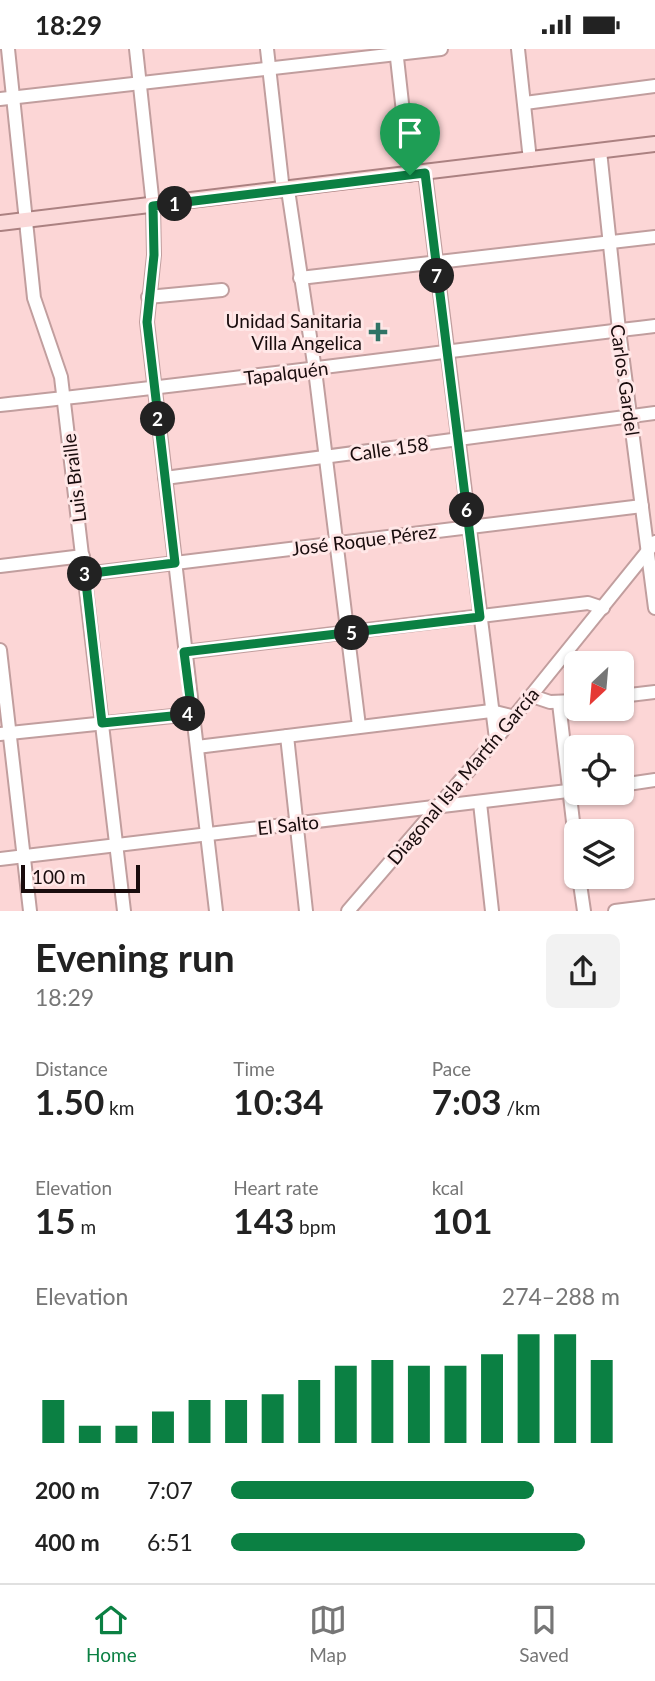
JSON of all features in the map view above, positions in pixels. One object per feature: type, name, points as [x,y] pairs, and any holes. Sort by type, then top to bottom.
[{"type":"main road","points":[[0,223],[286,191],[655,144]]},
{"type":"street","name":"Luis Braille","points":[[8,49],[6,98],[26,220],[34,297],[61,377],[64,398],[124,911]]},
{"type":"street","points":[[136,49],[153,206],[154,255],[148,297],[154,388],[216,911]]},
{"type":"street","points":[[267,49],[286,191],[315,370],[359,726]]},
{"type":"street","points":[[6,98],[396,51],[441,49]]},
{"type":"street","points":[[518,49],[530,160]]},
{"type":"street","points":[[396,51],[410,175]]},
{"type":"street","points":[[525,103],[655,86]]},
{"type":"street","name":"Carlos Gardel","points":[[600,151],[618,330],[642,506],[652,546],[655,608]]},
{"type":"street","points":[[425,173],[496,739]]},
{"type":"street","points":[[300,278],[655,237]]},
{"type":"street","points":[[148,297],[222,290]]},
{"type":"street","name":"Tapalquén","points":[[0,405],[315,370],[447,350],[655,325]]},
{"type":"street","name":"Calle 158","points":[[165,478],[655,413]]},
{"type":"street","name":"José Roque Pérez","points":[[85,574],[642,506]]},
{"type":"street","name":"Diagonal Isla Martín García","points":[[348,911],[496,739],[652,546]]},
{"type":"street","points":[[0,566],[83,556]]},
{"type":"street","points":[[184,652],[587,603],[603,608]]},
{"type":"street","points":[[0,650],[5,733],[30,911]]},
{"type":"street","points":[[634,694],[655,692]]},
{"type":"street","points":[[531,696],[564,702]]},
{"type":"street","points":[[559,703],[564,737]]},
{"type":"street","points":[[197,747],[491,711],[514,717]]},
{"type":"street","points":[[5,733],[192,714]]},
{"type":"street","points":[[287,736],[306,911]]},
{"type":"street","points":[[634,783],[655,781]]},
{"type":"street","name":"El Salto","points":[[0,859],[564,792]]},
{"type":"street","points":[[480,803],[492,911]]},
{"type":"street","points":[[581,889],[584,911]]},
{"type":"street","points":[[615,911],[655,906]]},
{"type":"place","name":"Unidad Sanitaria Villa Angelica","points":[[378,332]]},
{"type":"route","points":[[425,173],[480,617],[184,652],[192,714],[102,723],[85,574],[175,563],[147,322],[154,255],[153,206],[410,175],[425,173]]}]
